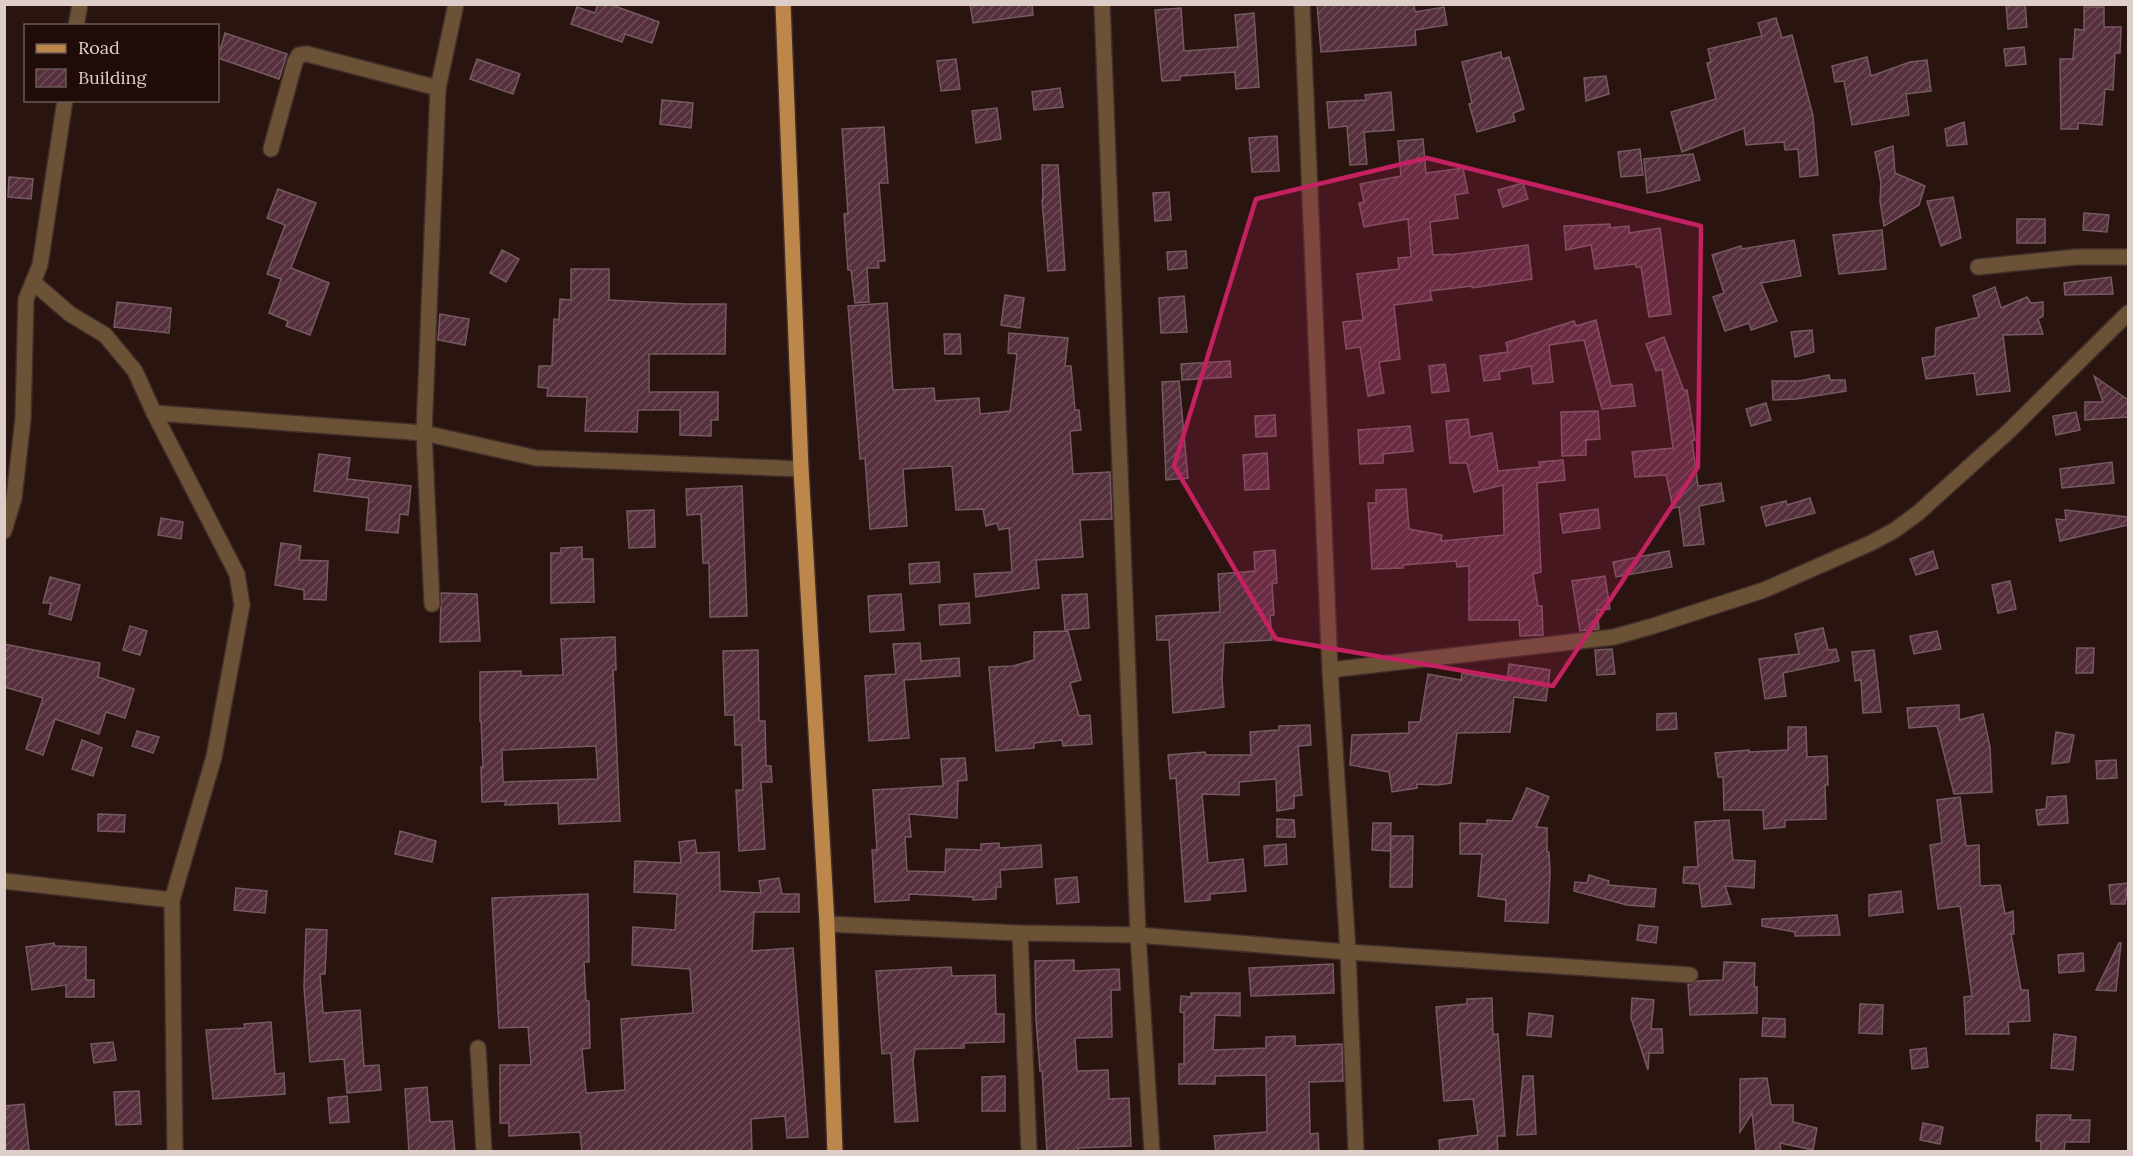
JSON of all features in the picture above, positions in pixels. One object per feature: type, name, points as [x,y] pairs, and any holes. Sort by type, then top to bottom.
[{"type":"main road","points":[[783,4],[801,469],[827,924],[834,1152]]},
{"type":"street","points":[[76,24],[80,4]]},
{"type":"street","points":[[432,604],[424,433],[438,88],[456,4]]},
{"type":"street","points":[[1102,4],[1138,934],[1152,1152]]},
{"type":"street","points":[[1302,4],[1330,670],[1348,952],[1356,1152]]},
{"type":"street","points":[[271,149],[295,62],[299,56],[307,54],[438,88]]},
{"type":"street","points":[[4,531],[14,498],[19,463],[23,419],[26,299],[40,264],[65,102]]},
{"type":"street","points":[[1978,267],[2076,257],[2128,257]]},
{"type":"street","points":[[33,282],[70,314],[105,335],[135,371],[154,413],[237,574],[242,605],[214,757],[172,900],[175,1152]]},
{"type":"street","points":[[1330,670],[1614,637],[1764,590],[1800,575],[1895,530],[1918,513],[2008,431],[2128,313]]},
{"type":"street","points":[[154,413],[424,433],[536,458],[801,469]]},
{"type":"street","points":[[4,881],[172,900]]},
{"type":"street","points":[[827,924],[1020,933],[1138,934],[1348,952],[1690,975]]},
{"type":"street","points":[[1020,933],[1029,1152]]},
{"type":"street","points":[[478,1048],[484,1152]]},
{"type":"highlighted area","points":[[1427,158],[1701,226],[1698,467],[1553,686],[1276,639],[1174,466],[1256,199]]},
{"type":"building","points":[[598,4],[609,4],[659,22],[652,43],[625,34],[622,42],[571,24],[577,7],[595,13]]},
{"type":"building","points":[[970,4],[1032,4],[1033,15],[973,23]]},
{"type":"building","points":[[1317,4],[1414,4],[1415,12],[1444,7],[1447,25],[1415,30],[1416,45],[1321,52]]},
{"type":"building","points":[[2006,4],[2025,4],[2027,27],[2008,29]]},
{"type":"building","points":[[2084,7],[2104,7],[2104,27],[2121,27],[2120,53],[2115,53],[2113,90],[2105,89],[2102,125],[2078,123],[2078,129],[2061,129],[2060,59],[2073,59],[2075,29],[2084,30]]},
{"type":"building","points":[[1181,8],[1184,51],[1238,47],[1235,15],[1254,13],[1259,87],[1236,89],[1235,72],[1180,76],[1180,80],[1162,81],[1155,10]]},
{"type":"building","points":[[1776,18],[1782,38],[1792,35],[1813,116],[1818,175],[1800,177],[1798,149],[1785,150],[1784,142],[1746,145],[1744,128],[1682,152],[1671,112],[1716,99],[1707,63],[1711,62],[1708,49],[1762,36],[1758,23]]},
{"type":"building","points":[[225,33],[287,54],[279,79],[219,58]]},
{"type":"building","points":[[2024,47],[2026,64],[2006,66],[2004,49]]},
{"type":"building","points":[[1501,52],[1502,59],[1509,57],[1524,109],[1513,113],[1515,121],[1477,132],[1469,104],[1472,103],[1462,62]]},
{"type":"building","points":[[1867,57],[1871,76],[1910,62],[1927,60],[1931,91],[1906,94],[1909,115],[1852,125],[1844,81],[1835,82],[1832,66]]},
{"type":"building","points":[[477,59],[520,74],[513,94],[470,79]]},
{"type":"building","points":[[956,59],[960,89],[941,91],[937,61]]},
{"type":"building","points":[[1606,76],[1609,94],[1586,101],[1584,78]]},
{"type":"building","points":[[1060,88],[1063,107],[1034,110],[1032,92]]},
{"type":"building","points":[[1391,92],[1394,130],[1364,132],[1367,164],[1350,165],[1347,126],[1329,128],[1327,102],[1366,100],[1365,95]]},
{"type":"building","points":[[662,100],[693,103],[691,128],[660,124]]},
{"type":"building","points":[[997,108],[1001,139],[976,143],[972,111]]},
{"type":"building","points":[[1964,122],[1967,144],[1947,146],[1945,129]]},
{"type":"building","points":[[884,127],[888,183],[879,183],[885,261],[878,261],[879,268],[867,268],[869,302],[855,303],[851,270],[848,270],[844,214],[848,213],[842,129]]},
{"type":"building","points":[[1277,136],[1279,171],[1252,172],[1249,138]]},
{"type":"building","points":[[1423,139],[1426,173],[1463,168],[1468,193],[1455,195],[1458,218],[1430,222],[1433,255],[1528,245],[1532,279],[1472,288],[1472,286],[1430,291],[1432,300],[1394,305],[1400,359],[1379,362],[1384,393],[1368,396],[1360,347],[1346,349],[1343,322],[1363,320],[1357,274],[1399,269],[1398,258],[1411,257],[1408,219],[1364,227],[1359,203],[1364,202],[1360,184],[1401,176],[1398,141]]},
{"type":"building","points":[[1893,146],[1895,173],[1925,186],[1919,205],[1884,226],[1880,201],[1881,183],[1875,152]]},
{"type":"building","points":[[1640,149],[1643,175],[1621,177],[1618,152]]},
{"type":"building","points":[[1693,154],[1700,180],[1647,193],[1644,159]]},
{"type":"building","points":[[1042,165],[1058,165],[1065,270],[1048,271],[1042,200]]},
{"type":"building","points":[[9,177],[33,179],[31,199],[8,197]]},
{"type":"building","points":[[1523,183],[1528,199],[1503,207],[1498,190]]},
{"type":"building","points":[[278,189],[316,203],[291,268],[329,283],[310,335],[286,326],[288,321],[269,313],[281,279],[267,274],[285,225],[267,218]]},
{"type":"building","points":[[1169,192],[1171,220],[1155,221],[1153,193]]},
{"type":"building","points":[[1953,197],[1961,238],[1941,246],[1927,201]]},
{"type":"building","points":[[2084,213],[2109,215],[2107,232],[2083,230]]},
{"type":"building","points":[[2017,219],[2045,219],[2045,243],[2017,243]]},
{"type":"building","points":[[1610,224],[1610,228],[1629,226],[1629,233],[1660,228],[1671,314],[1649,317],[1641,267],[1636,267],[1635,264],[1595,269],[1591,245],[1566,250],[1564,226]]},
{"type":"building","points":[[1882,230],[1886,269],[1839,274],[1833,235]]},
{"type":"building","points":[[1794,240],[1801,276],[1761,283],[1777,321],[1751,330],[1749,323],[1725,331],[1713,297],[1724,293],[1712,255],[1741,246],[1742,249]]},
{"type":"building","points":[[502,250],[519,259],[506,282],[490,273]]},
{"type":"building","points":[[1186,251],[1187,268],[1168,270],[1167,252]]},
{"type":"building","points":[[571,269],[609,269],[609,300],[726,304],[725,354],[649,354],[649,392],[718,392],[718,420],[711,420],[711,436],[680,435],[680,410],[638,410],[637,432],[585,431],[587,397],[547,396],[548,388],[538,387],[539,366],[552,366],[554,319],[559,320],[560,299],[571,300]]},
{"type":"building","points":[[2111,277],[2113,294],[2065,295],[2064,283]]},
{"type":"building","points":[[1995,287],[2001,308],[2027,297],[2031,303],[2043,302],[2043,316],[2038,319],[2043,334],[2003,335],[2010,391],[1977,395],[1974,373],[1926,379],[1922,358],[1935,356],[1936,328],[1979,317],[1973,296]]},
{"type":"building","points":[[1005,295],[1024,298],[1020,328],[1001,325]]},
{"type":"building","points":[[1184,296],[1187,332],[1161,333],[1159,298]]},
{"type":"building","points":[[117,302],[171,308],[169,333],[114,327]]},
{"type":"building","points":[[887,303],[893,390],[934,388],[935,401],[979,398],[980,414],[1010,411],[1017,354],[1008,353],[1009,333],[1068,338],[1065,366],[1071,366],[1075,410],[1079,410],[1081,430],[1070,431],[1073,474],[1110,472],[1112,519],[1080,520],[1083,557],[1036,560],[1039,588],[976,597],[974,574],[1012,572],[1009,528],[999,530],[997,523],[986,526],[983,509],[956,510],[952,466],[903,469],[907,526],[870,529],[865,458],[860,459],[848,306]]},
{"type":"building","points":[[440,314],[469,319],[465,345],[438,340]]},
{"type":"building","points":[[1596,320],[1611,386],[1632,384],[1635,406],[1602,409],[1584,340],[1549,345],[1553,382],[1533,384],[1531,366],[1499,372],[1500,379],[1484,381],[1480,356],[1508,352],[1506,343],[1508,342],[1574,321],[1576,326]]},
{"type":"building","points":[[1812,330],[1814,352],[1795,357],[1791,332]]},
{"type":"building","points":[[944,334],[960,334],[961,354],[945,354]]},
{"type":"building","points":[[1664,337],[1684,391],[1687,390],[1695,440],[1692,441],[1698,486],[1721,483],[1724,501],[1699,506],[1704,544],[1684,546],[1679,507],[1673,508],[1666,475],[1635,477],[1632,452],[1673,448],[1662,369],[1656,371],[1646,344]]},
{"type":"building","points":[[1230,361],[1231,377],[1182,380],[1181,364]]},
{"type":"building","points":[[1445,364],[1449,391],[1432,393],[1429,366]]},
{"type":"building","points":[[1829,375],[1830,380],[1845,380],[1846,391],[1796,399],[1773,400],[1772,381],[1799,381]]},
{"type":"building","points":[[2094,376],[2128,400],[2128,417],[2085,420],[2085,402],[2103,402]]},
{"type":"building","points":[[1179,381],[1188,478],[1166,480],[1162,382]]},
{"type":"building","points":[[1766,403],[1771,420],[1751,426],[1746,409]]},
{"type":"building","points":[[1598,411],[1600,439],[1586,440],[1586,455],[1562,456],[1561,412]]},
{"type":"building","points":[[2076,412],[2080,430],[2056,435],[2053,416]]},
{"type":"building","points":[[1275,415],[1276,436],[1256,437],[1255,416]]},
{"type":"building","points":[[1468,419],[1470,437],[1492,433],[1498,471],[1540,467],[1539,462],[1563,460],[1565,480],[1537,483],[1541,572],[1533,574],[1538,606],[1542,606],[1543,635],[1520,636],[1519,620],[1469,620],[1469,566],[1457,567],[1456,561],[1403,565],[1403,568],[1372,569],[1368,503],[1376,503],[1376,490],[1406,489],[1409,529],[1442,535],[1441,541],[1504,535],[1503,485],[1474,492],[1467,463],[1450,463],[1446,421]]},
{"type":"building","points":[[1410,426],[1413,451],[1383,454],[1383,463],[1360,464],[1358,430]]},
{"type":"building","points":[[1267,453],[1269,489],[1245,490],[1243,455]]},
{"type":"building","points":[[319,454],[350,458],[347,479],[411,486],[408,515],[400,514],[398,533],[366,530],[369,498],[314,491]]},
{"type":"building","points":[[2112,462],[2114,483],[2062,488],[2060,469]]},
{"type":"building","points":[[742,486],[747,616],[710,617],[709,563],[703,563],[701,514],[687,515],[686,489]]},
{"type":"building","points":[[1810,498],[1815,513],[1766,526],[1761,507],[1786,501],[1787,505]]},
{"type":"building","points":[[1598,509],[1600,528],[1563,533],[1560,514]]},
{"type":"building","points":[[654,510],[655,547],[629,548],[627,511]]},
{"type":"building","points":[[2065,510],[2128,517],[2128,525],[2060,541],[2056,519],[2066,520]]},
{"type":"building","points":[[161,518],[183,522],[181,539],[158,535]]},
{"type":"building","points":[[281,543],[301,546],[299,560],[328,561],[326,600],[304,599],[304,590],[275,585]]},
{"type":"building","points":[[582,547],[582,559],[593,559],[594,602],[551,603],[551,553],[561,553],[561,548]]},
{"type":"building","points":[[1275,550],[1277,583],[1272,584],[1274,615],[1270,615],[1272,640],[1224,643],[1222,679],[1224,707],[1173,713],[1169,640],[1157,640],[1156,616],[1220,612],[1218,574],[1255,571],[1254,552]]},
{"type":"building","points":[[1669,551],[1672,567],[1616,577],[1613,562]]},
{"type":"building","points":[[1933,551],[1938,568],[1916,575],[1910,559]]},
{"type":"building","points":[[939,562],[940,582],[910,584],[909,564]]},
{"type":"building","points":[[1605,576],[1610,609],[1597,610],[1599,629],[1580,631],[1572,581]]},
{"type":"building","points":[[50,577],[80,585],[71,620],[49,614],[51,603],[43,603]]},
{"type":"building","points":[[2010,581],[2016,609],[1998,613],[1992,585]]},
{"type":"building","points":[[441,593],[477,594],[480,641],[440,642]]},
{"type":"building","points":[[901,594],[904,630],[870,632],[868,596]]},
{"type":"building","points":[[1087,594],[1089,628],[1065,630],[1062,595]]},
{"type":"building","points":[[969,603],[970,623],[940,625],[939,605]]},
{"type":"building","points":[[130,626],[147,631],[140,655],[123,650]]},
{"type":"building","points":[[1823,628],[1828,650],[1836,649],[1839,661],[1783,673],[1786,696],[1765,699],[1759,659],[1799,654],[1795,634]]},
{"type":"building","points":[[1068,631],[1081,680],[1070,683],[1079,716],[1090,715],[1092,744],[1063,746],[1062,740],[1034,743],[1034,748],[996,751],[989,667],[1013,666],[1034,660],[1034,632]]},
{"type":"building","points":[[1937,631],[1941,649],[1914,654],[1910,636]]},
{"type":"building","points":[[615,637],[616,670],[613,670],[620,821],[559,824],[558,803],[505,805],[506,801],[482,802],[480,672],[521,671],[521,676],[563,675],[561,639]],"holes":[[[596,746],[598,779],[503,782],[502,750]]]},
{"type":"building","points":[[920,643],[921,661],[959,658],[960,676],[904,680],[909,738],[869,741],[865,676],[896,674],[893,644]]},
{"type":"building","points":[[4,644],[100,663],[98,677],[134,689],[125,718],[106,712],[99,734],[55,719],[43,755],[26,749],[43,698],[4,687]]},
{"type":"building","points":[[2077,648],[2094,648],[2093,673],[2076,673]]},
{"type":"building","points":[[1612,649],[1615,674],[1597,675],[1595,650]]},
{"type":"building","points":[[758,650],[759,721],[765,721],[766,766],[771,766],[772,782],[761,782],[765,849],[739,851],[736,790],[743,790],[742,745],[735,745],[734,715],[725,715],[723,651]]},
{"type":"building","points":[[1874,650],[1881,712],[1863,713],[1861,680],[1855,681],[1852,652]]},
{"type":"building","points":[[1509,664],[1550,670],[1546,701],[1514,697],[1510,732],[1457,733],[1451,783],[1417,784],[1417,788],[1392,792],[1389,772],[1350,765],[1352,735],[1409,733],[1409,722],[1420,722],[1428,674],[1461,680],[1462,673],[1507,681]]},
{"type":"building","points":[[1959,705],[1959,720],[1983,714],[1990,747],[1992,792],[1954,794],[1937,726],[1909,728],[1907,708]]},
{"type":"building","points":[[1676,713],[1677,729],[1657,730],[1657,714]]},
{"type":"building","points":[[1310,725],[1311,745],[1298,746],[1302,795],[1294,796],[1294,808],[1277,811],[1276,779],[1239,782],[1239,795],[1202,794],[1208,863],[1243,859],[1246,891],[1210,894],[1210,900],[1185,902],[1176,778],[1170,779],[1168,755],[1205,752],[1206,755],[1251,755],[1250,732],[1279,730],[1279,726]]},
{"type":"building","points":[[1788,727],[1806,727],[1807,757],[1827,756],[1826,819],[1785,820],[1785,827],[1764,829],[1763,810],[1724,810],[1723,777],[1718,777],[1715,753],[1788,750]]},
{"type":"building","points":[[137,731],[159,737],[153,753],[132,746]]},
{"type":"building","points":[[2056,732],[2074,735],[2069,762],[2052,764]]},
{"type":"building","points":[[82,740],[102,748],[93,776],[72,769]]},
{"type":"building","points":[[965,758],[967,780],[958,781],[957,818],[909,814],[911,837],[905,837],[907,871],[945,872],[946,849],[981,850],[981,844],[999,843],[999,848],[1041,845],[1042,867],[1000,870],[1001,887],[996,887],[996,899],[973,900],[973,897],[909,894],[909,900],[875,902],[872,850],[877,850],[873,790],[943,786],[941,759]]},
{"type":"building","points":[[2116,760],[2117,778],[2097,779],[2096,761]]},
{"type":"building","points":[[1527,788],[1549,797],[1536,827],[1547,828],[1550,872],[1548,923],[1505,921],[1506,900],[1478,896],[1482,854],[1460,854],[1460,823],[1487,824],[1487,820],[1512,821]]},
{"type":"building","points":[[2066,796],[2068,823],[2038,825],[2036,810],[2046,809],[2047,797]]},
{"type":"building","points":[[1960,797],[1966,846],[1979,845],[1980,886],[2000,885],[2005,914],[2013,911],[2014,934],[2011,934],[2021,990],[2028,990],[2030,1021],[2008,1022],[2009,1034],[1966,1034],[1964,997],[1972,996],[1960,906],[1938,909],[1930,845],[1942,843],[1937,800]]},
{"type":"building","points":[[98,814],[125,815],[124,832],[98,831]]},
{"type":"building","points":[[1277,819],[1294,820],[1295,837],[1277,837]]},
{"type":"building","points":[[1729,820],[1733,860],[1755,861],[1754,888],[1725,886],[1731,904],[1702,907],[1699,884],[1683,883],[1684,867],[1698,867],[1695,822]]},
{"type":"building","points":[[1373,823],[1391,823],[1390,851],[1372,850]]},
{"type":"building","points":[[400,831],[436,841],[432,862],[395,854]]},
{"type":"building","points":[[1391,836],[1413,836],[1412,887],[1390,887]]},
{"type":"building","points":[[695,840],[697,853],[719,852],[720,891],[761,893],[759,881],[779,878],[782,894],[799,894],[799,912],[754,912],[752,951],[793,948],[808,1137],[787,1138],[785,1116],[751,1119],[752,1152],[582,1152],[580,1132],[509,1136],[509,1123],[500,1123],[500,1065],[531,1065],[528,1027],[499,1028],[492,898],[588,894],[589,962],[584,962],[586,1001],[589,1001],[590,1048],[582,1049],[586,1093],[625,1090],[621,1019],[693,1013],[690,969],[632,965],[633,927],[675,930],[677,894],[634,892],[635,861],[681,863],[679,842]]},
{"type":"building","points":[[1286,844],[1287,864],[1265,866],[1264,846]]},
{"type":"building","points":[[1589,875],[1609,881],[1608,885],[1656,889],[1654,907],[1627,905],[1574,891],[1575,882],[1587,883]]},
{"type":"building","points":[[1077,877],[1079,902],[1057,904],[1055,879]]},
{"type":"building","points":[[2128,883],[2125,904],[2111,904],[2109,885]]},
{"type":"building","points":[[236,888],[267,891],[265,913],[234,910]]},
{"type":"building","points":[[1901,891],[1903,912],[1869,916],[1869,895]]},
{"type":"building","points":[[1837,915],[1840,935],[1795,936],[1795,932],[1762,926],[1762,919]]},
{"type":"building","points":[[1639,925],[1658,927],[1656,943],[1637,940]]},
{"type":"building","points":[[306,929],[327,930],[325,974],[320,974],[323,1013],[360,1010],[364,1066],[379,1065],[381,1090],[347,1093],[344,1059],[310,1062],[304,987]]},
{"type":"building","points":[[54,943],[55,946],[86,947],[86,980],[94,980],[94,997],[66,997],[66,985],[32,990],[26,947]]},
{"type":"building","points":[[2121,943],[2116,991],[2096,990]]},
{"type":"building","points":[[2083,953],[2084,971],[2059,973],[2058,955]]},
{"type":"building","points":[[1074,960],[1074,971],[1119,969],[1120,990],[1111,990],[1112,1037],[1075,1038],[1077,1071],[1108,1070],[1109,1099],[1129,1098],[1131,1146],[1078,1148],[1079,1152],[1047,1152],[1036,1020],[1035,961]]},
{"type":"building","points":[[1724,962],[1755,963],[1754,987],[1757,987],[1757,1013],[1690,1015],[1688,985],[1697,981],[1723,980]]},
{"type":"building","points":[[1333,964],[1334,993],[1251,996],[1249,968]]},
{"type":"building","points":[[951,967],[952,976],[995,975],[996,1014],[1004,1014],[1004,1042],[964,1043],[964,1048],[915,1049],[913,1061],[918,1121],[895,1122],[891,1053],[882,1054],[876,971]]},
{"type":"building","points":[[1191,993],[1240,993],[1240,1016],[1215,1015],[1213,1050],[1266,1048],[1266,1037],[1295,1036],[1295,1046],[1342,1044],[1343,1081],[1309,1082],[1310,1134],[1318,1133],[1319,1152],[1216,1152],[1214,1136],[1267,1132],[1266,1075],[1215,1076],[1215,1084],[1179,1084],[1179,1064],[1184,1064],[1184,1013],[1180,1012],[1181,996],[1191,997]]},
{"type":"building","points":[[1492,998],[1493,1034],[1498,1034],[1505,1136],[1497,1136],[1498,1152],[1440,1152],[1439,1140],[1478,1135],[1473,1099],[1444,1101],[1436,1007],[1467,1004],[1467,999]]},
{"type":"building","points":[[1632,998],[1654,1000],[1651,1029],[1662,1029],[1663,1053],[1649,1053],[1648,1070],[1631,1018]]},
{"type":"building","points":[[1860,1004],[1883,1005],[1882,1034],[1859,1033]]},
{"type":"building","points":[[1529,1013],[1553,1016],[1551,1037],[1527,1035]]},
{"type":"building","points":[[1763,1018],[1785,1019],[1785,1037],[1762,1036]]},
{"type":"building","points":[[271,1022],[275,1074],[284,1073],[285,1094],[213,1099],[206,1030],[245,1028],[244,1024]]},
{"type":"building","points":[[2054,1034],[2076,1037],[2073,1070],[2051,1068]]},
{"type":"building","points":[[113,1042],[116,1060],[94,1063],[91,1044]]},
{"type":"building","points":[[1926,1048],[1928,1067],[1912,1069],[1910,1050]]},
{"type":"building","points":[[1005,1076],[1005,1111],[982,1111],[982,1077]]},
{"type":"building","points":[[1523,1076],[1533,1076],[1536,1134],[1517,1135]]},
{"type":"building","points":[[1767,1078],[1771,1105],[1793,1105],[1793,1122],[1817,1128],[1813,1150],[1780,1143],[1781,1152],[1756,1152],[1752,1113],[1740,1132],[1740,1079]]},
{"type":"building","points":[[427,1087],[430,1122],[452,1121],[455,1152],[409,1152],[405,1089]]},
{"type":"building","points":[[139,1091],[141,1124],[116,1125],[114,1092]]},
{"type":"building","points":[[347,1096],[349,1122],[330,1123],[328,1098]]},
{"type":"building","points":[[24,1104],[29,1150],[4,1152],[4,1106]]},
{"type":"building","points":[[2037,1115],[2071,1115],[2070,1120],[2090,1120],[2089,1142],[2065,1142],[2064,1152],[2041,1152],[2041,1141],[2036,1141]]},
{"type":"building","points":[[1923,1123],[1943,1127],[1940,1144],[1920,1140]]}]
